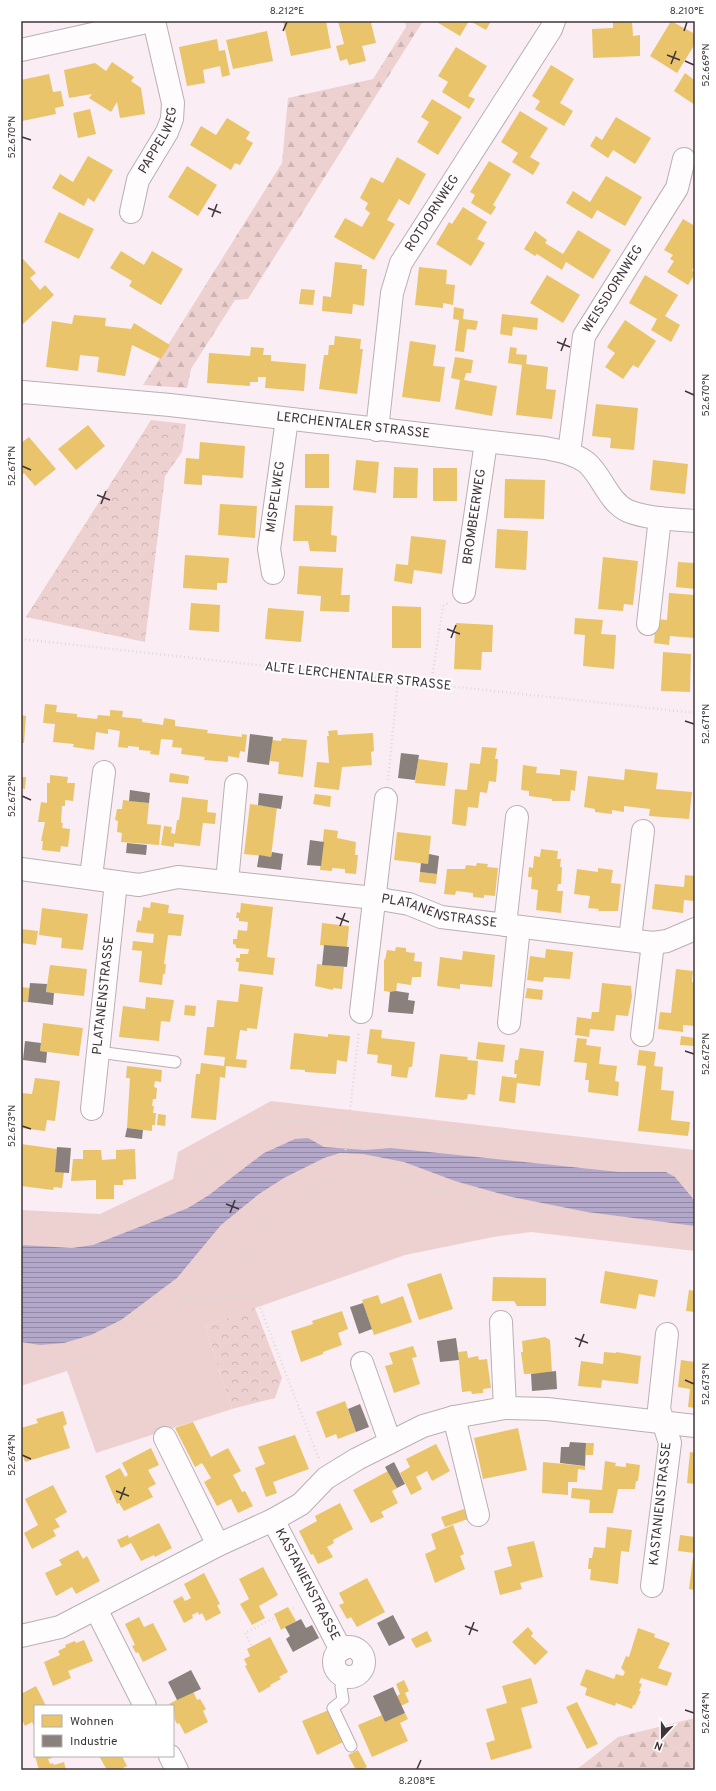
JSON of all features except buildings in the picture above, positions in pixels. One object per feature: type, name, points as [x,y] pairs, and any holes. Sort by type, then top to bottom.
[{"type":"street","points":[[21,50],[151,21]]},
{"type":"street","name":"PAPPELWEG","points":[[132,212],[138,180],[168,132],[172,119],[173,103],[154,21]]},
{"type":"street","name":"ROTDORNWEG","points":[[377,430],[392,293],[401,263],[554,21]]},
{"type":"street","name":"WEISSDORNWEG","points":[[569,453],[584,336],[677,188],[684,159]]},
{"type":"street","name":"LERCHENTALER STRASSE","points":[[22,392],[170,405],[377,430],[545,448],[569,453],[586,463],[613,498],[627,510],[660,518],[695,521]]},
{"type":"street","name":"MISPELWEG","points":[[273,573],[269,549],[287,419]]},
{"type":"street","name":"BROMBEERWEG","points":[[464,592],[486,442]]},
{"type":"street","points":[[648,624],[660,518]]},
{"type":"street","points":[[91,878],[104,772]]},
{"type":"street","points":[[227,882],[236,784]]},
{"type":"street","name":"PLATANENSTRASSE","points":[[361,1012],[386,799]]},
{"type":"street","name":"PLATANENSTRASSE","points":[[509,1023],[517,817]]},
{"type":"street","points":[[630,939],[643,831]]},
{"type":"street","name":"PLATANENSTRASSE","points":[[21,869],[139,885],[178,877],[374,898],[409,904],[441,917],[653,943],[667,941],[695,929]]},
{"type":"street","name":"PLATANENSTRASSE","points":[[92,1109],[116,882]]},
{"type":"street","points":[[642,1035],[653,943]]},
{"type":"street","points":[[501,1322],[506,1408]]},
{"type":"street","name":"KASTANIENSTRASSE","points":[[652,1586],[670,1443],[659,1409],[667,1334]]},
{"type":"street","points":[[362,1363],[390,1442]]},
{"type":"street","name":"KASTANIENSTRASSE","points":[[21,1636],[60,1627],[218,1545],[273,1520],[301,1504],[326,1478],[390,1442],[423,1426],[454,1417],[506,1408],[547,1410],[665,1424],[695,1426]]},
{"type":"street","points":[[454,1417],[478,1515]]},
{"type":"street","points":[[165,1438],[218,1545]]},
{"type":"street","name":"KASTANIENSTRASSE","points":[[273,1520],[341,1650],[354,1648],[363,1657],[364,1664],[357,1674],[351,1677],[344,1676]]},
{"type":"street","points":[[96,1609],[144,1705]]},
{"type":"street","points":[[170,1757],[177,1770]]},
{"type":"lane","points":[[98,1052],[175,1062]]},
{"type":"lane","points":[[344,1676],[341,1687],[343,1700],[333,1708],[351,1746]]},
{"type":"path","points":[[431,685],[443,606],[464,592]]},
{"type":"path","name":"ALTE LERCHENTALER STRASSE","points":[[21,639],[695,713]]},
{"type":"path","points":[[386,799],[398,681]]},
{"type":"path","points":[[343,1174],[361,1012]]},
{"type":"path","points":[[21,1220],[80,1224],[104,1219],[154,1200],[197,1176],[242,1141],[275,1123],[301,1121],[503,1134],[658,1152],[682,1161],[695,1178]]},
{"type":"path","points":[[21,1360],[44,1364],[65,1363],[110,1350],[186,1300],[250,1231],[323,1180],[343,1174],[364,1173],[392,1177],[494,1211],[545,1221],[695,1242]]},
{"type":"path","points":[[240,1242],[256,1297],[326,1478]]},
{"type":"path","points":[[186,1300],[222,1297],[256,1297]]},
{"type":"path","points":[[251,1645],[245,1633],[276,1617]]},
{"type":"green space","points":[[405,21],[423,21],[248,299],[235,300],[191,369],[187,388],[143,385],[282,163],[288,98],[373,79],[406,27]]},
{"type":"green space","points":[[151,420],[186,424],[182,452],[165,476],[145,642],[26,617]]},
{"type":"green space","points":[[271,1101],[695,1150],[695,1251],[531,1232],[493,1237],[405,1255],[205,1326],[232,1409],[96,1453],[67,1371],[21,1386],[21,1210],[100,1214],[173,1179],[178,1152]]},
{"type":"green space","points":[[255,1308],[282,1378],[275,1398],[232,1409],[205,1326]]},
{"type":"green space","points":[[695,1718],[695,1770],[576,1770],[618,1737]]},
{"type":"shaded area","points":[[308,1138],[324,1147],[365,1150],[391,1148],[619,1172],[666,1172],[675,1177],[695,1201],[695,1226],[587,1212],[512,1197],[455,1181],[404,1162],[363,1154],[340,1153],[324,1158],[284,1178],[259,1194],[221,1225],[177,1278],[121,1320],[91,1335],[64,1343],[40,1345],[21,1342],[21,1245],[72,1248],[93,1245],[188,1208],[209,1195],[264,1153],[295,1139]]}]
